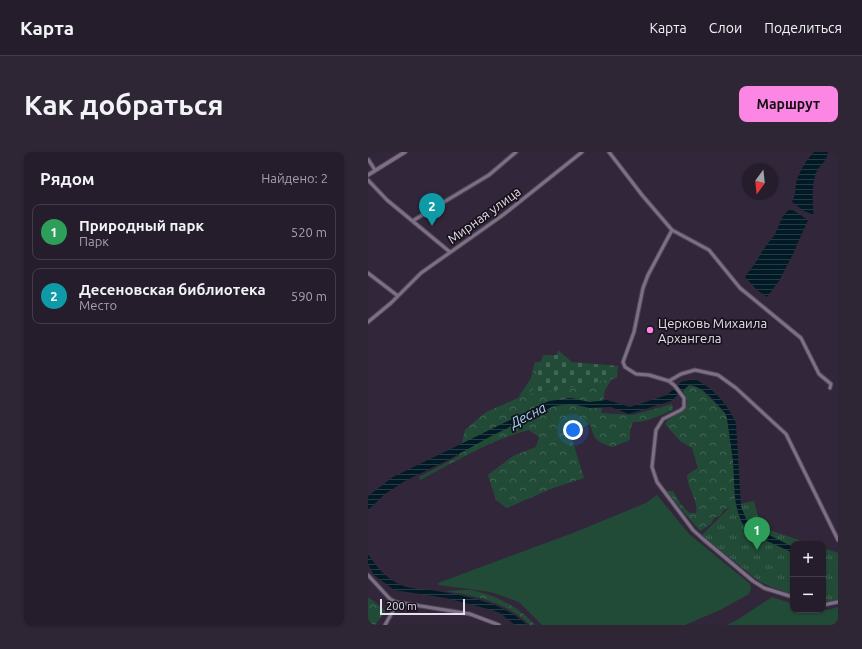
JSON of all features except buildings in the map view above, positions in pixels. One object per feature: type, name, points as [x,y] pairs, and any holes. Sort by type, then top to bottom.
[{"type":"street","points":[[368,175],[405,152]]},
{"type":"street","points":[[414,220],[489,175],[516,152]]},
{"type":"street","name":"Мирная улица","points":[[368,322],[398,296],[421,273],[503,215],[582,152]]},
{"type":"street","points":[[610,152],[642,195],[672,230],[709,250],[740,288],[801,338],[819,374],[831,384],[830,388]]},
{"type":"street","points":[[368,159],[375,170]]},
{"type":"street","points":[[368,180],[387,200],[414,220],[450,252]]},
{"type":"street","points":[[672,230],[648,275],[643,288],[634,332],[623,362],[625,367],[630,371],[669,381],[684,398],[684,406],[681,410],[663,419],[656,430],[652,467],[657,482],[693,530],[753,581],[764,588],[790,596]]},
{"type":"street","points":[[368,273],[398,296]]},
{"type":"street","points":[[669,381],[681,374],[695,370],[718,375],[736,388],[786,434],[838,540]]},
{"type":"street","points":[[368,575],[390,599],[396,602],[470,614],[499,625]]},
{"type":"street","points":[[385,625],[396,602]]},
{"type":"street","points":[[826,604],[838,602]]},
{"type":"green space","points":[[558,350],[572,362],[618,366],[617,378],[531,395],[543,355],[557,355]]},
{"type":"green space","points":[[535,362],[563,363],[615,374],[605,390],[601,413],[633,415],[672,404],[673,410],[648,420],[633,422],[630,430],[630,440],[613,447],[597,440],[593,434],[590,424],[584,427],[577,432],[572,439],[584,478],[553,488],[507,508],[496,500],[488,475],[513,456],[536,447],[539,437],[529,430],[487,445],[420,480],[419,477],[459,456],[465,430],[486,412],[518,398],[531,378]]},
{"type":"green space","points":[[689,385],[697,386],[725,413],[733,460],[736,507],[733,513],[730,507],[724,510],[720,516],[714,518],[711,524],[700,531],[666,491],[673,491],[680,503],[689,513],[696,513],[696,504],[687,475],[698,468],[692,448],[680,441],[665,424],[686,408],[687,398],[683,391]]},
{"type":"green space","points":[[657,495],[689,534],[750,584],[751,589],[749,594],[720,610],[685,625],[542,625],[519,602],[491,592],[439,585],[438,583],[573,533],[646,503]]},
{"type":"green space","points":[[754,501],[759,520],[766,529],[802,541],[790,541],[790,594],[760,582],[702,535],[731,506]]},
{"type":"green space","points":[[826,549],[838,553],[838,600],[826,602]]},
{"type":"green space","points":[[472,590],[493,596],[516,608],[535,625],[530,625],[521,617],[501,605],[468,595],[445,591]]},
{"type":"green space","points":[[368,597],[386,611],[375,625],[368,625]]},
{"type":"green space","points":[[772,597],[790,603],[790,613],[826,613],[826,610],[838,607],[838,625],[727,625]]},
{"type":"water","points":[[814,152],[828,152],[825,161],[815,175],[813,186],[814,215],[804,211],[792,202],[799,175],[806,162]]},
{"type":"water","points":[[791,209],[808,220],[779,281],[767,297],[757,290],[745,277],[775,233],[782,218],[787,211]]},
{"type":"water","name":"Десна","points":[[694,379],[701,382],[719,397],[733,416],[736,423],[741,506],[746,519],[753,527],[790,546],[790,552],[748,532],[743,524],[739,516],[735,498],[733,461],[727,418],[725,413],[705,392],[695,386],[689,385],[671,401],[629,414],[611,407],[590,408],[572,404],[554,406],[493,435],[450,459],[405,481],[385,494],[368,510],[368,496],[393,477],[549,401],[571,398],[589,402],[607,400],[630,407],[667,395],[681,382]]},
{"type":"water","points":[[368,554],[382,572],[401,585],[469,597],[482,601],[506,610],[527,625],[515,625],[500,613],[492,610],[446,598],[394,590],[374,575],[368,564]]},
{"type":"place","name":"Десеновская библиотека","points":[[432,226]]},
{"type":"place","name":"Церковь Михаила Архангела","points":[[650,330]]},
{"type":"place","name":"Природный парк","points":[[757,550]]}]
